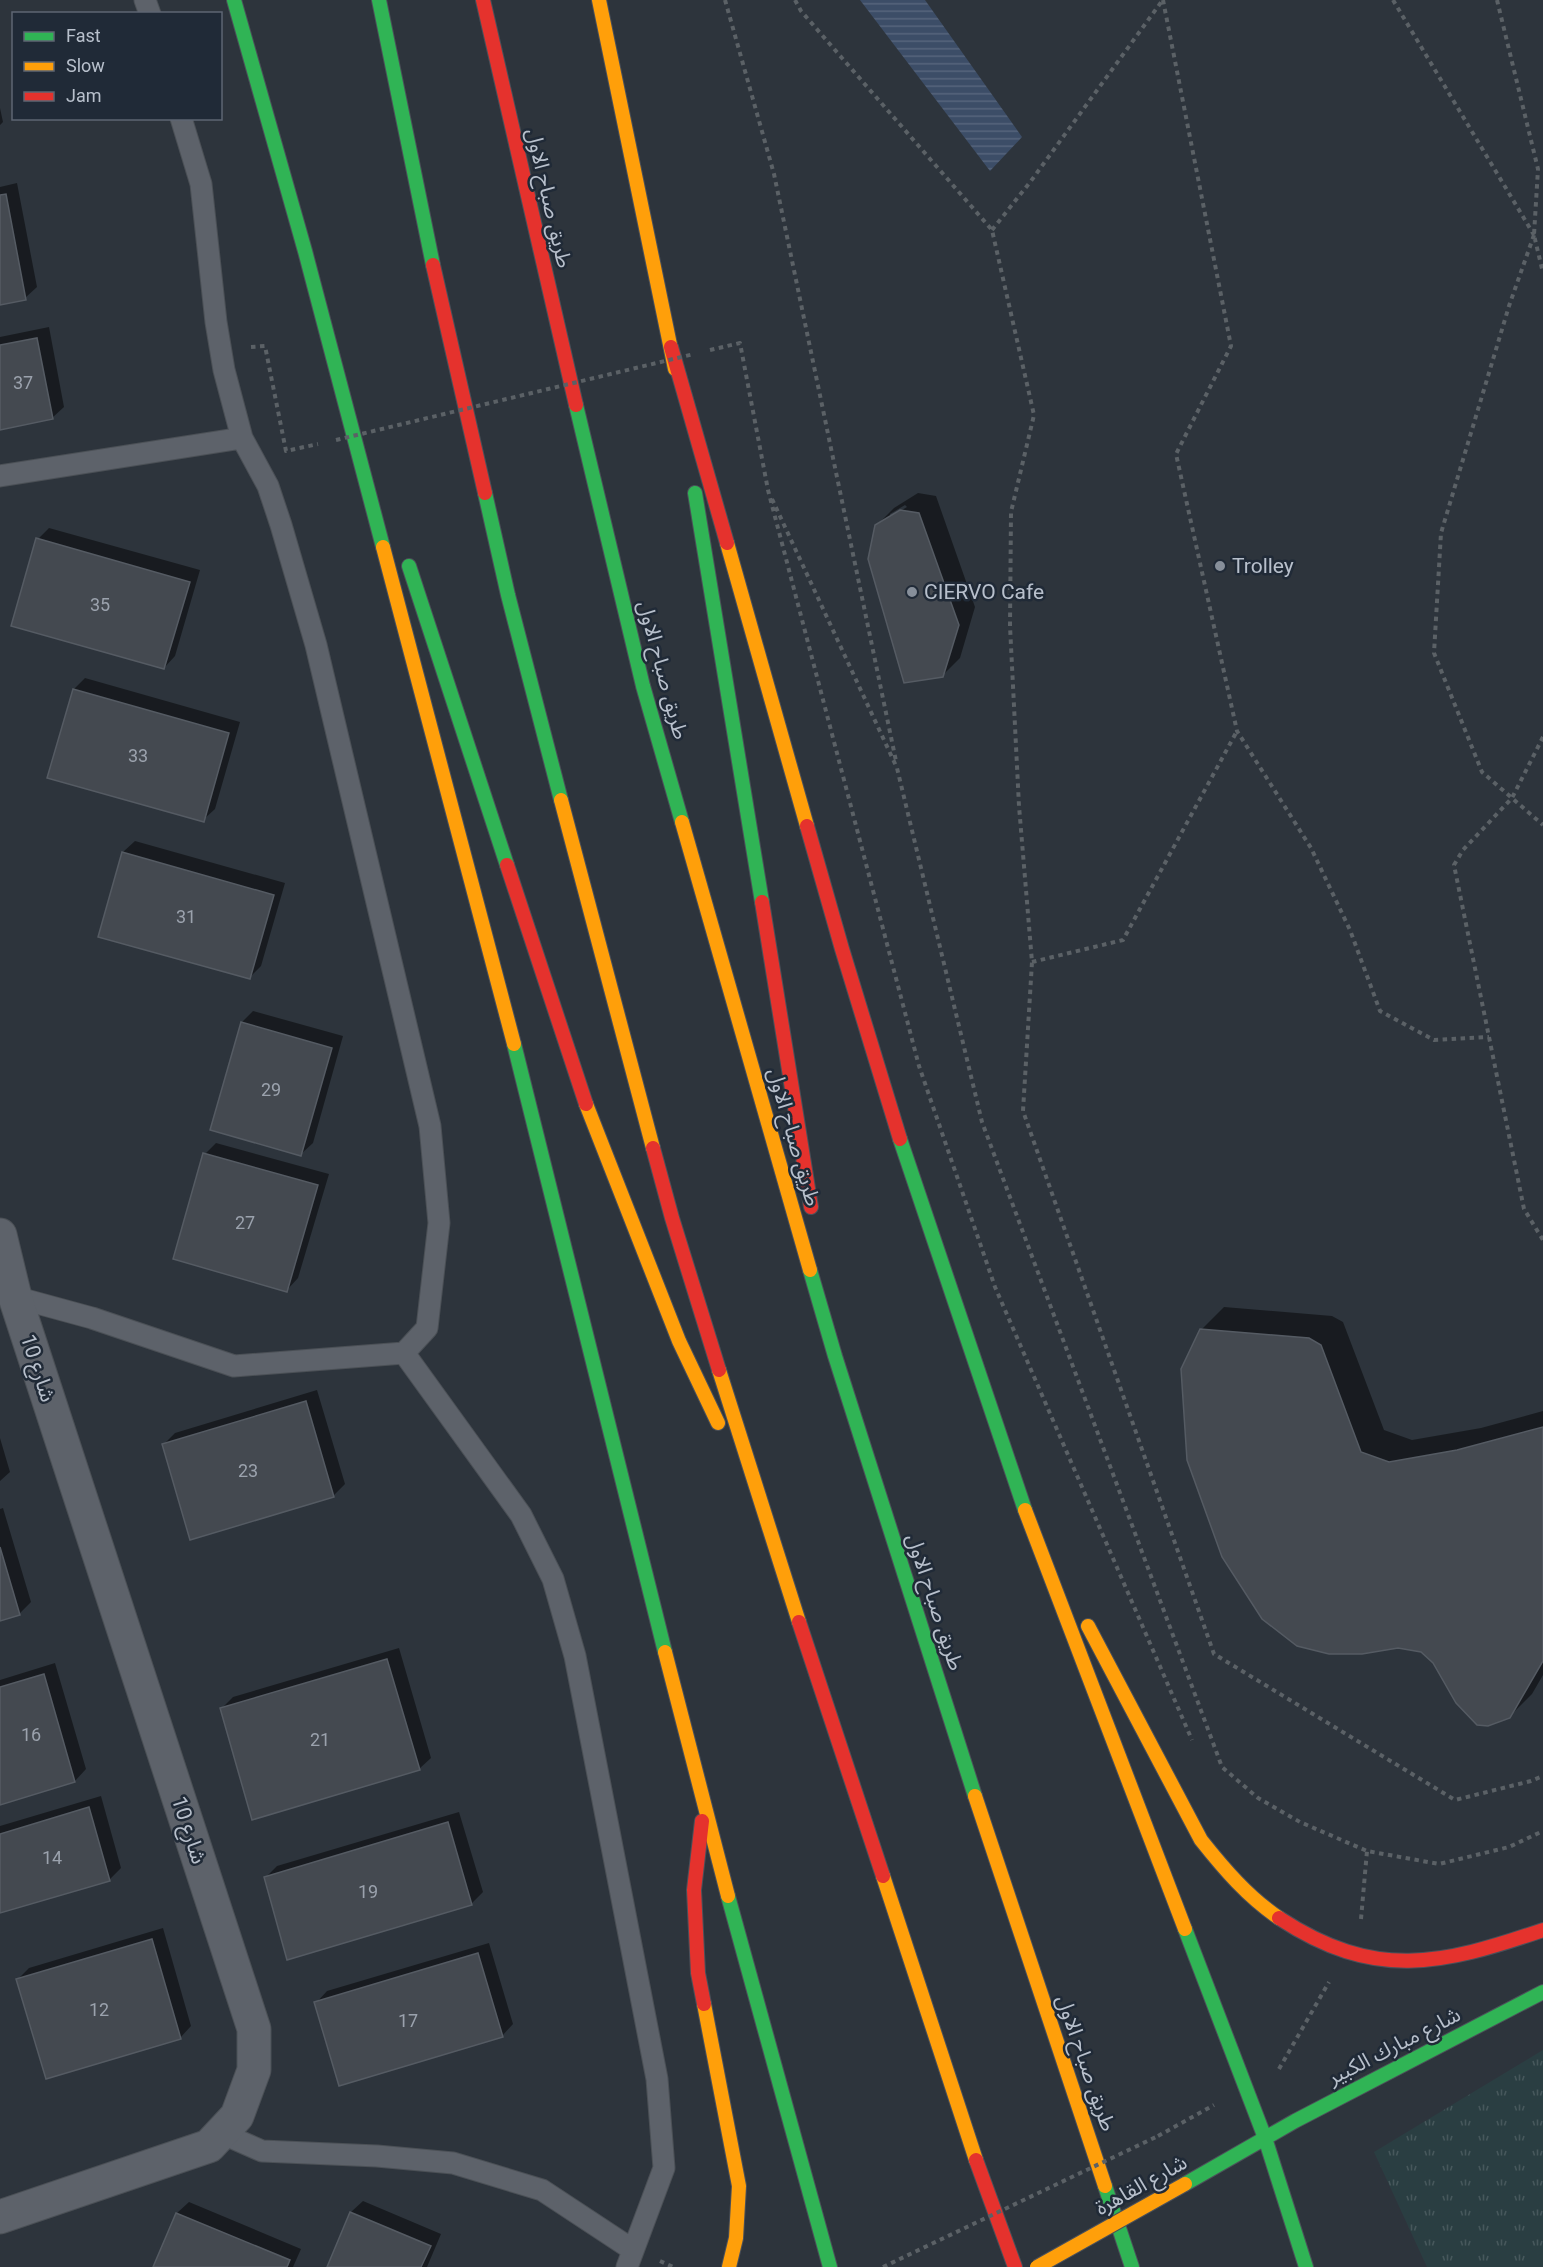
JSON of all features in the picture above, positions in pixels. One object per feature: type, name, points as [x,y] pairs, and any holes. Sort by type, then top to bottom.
[{"type":"main road","points":[[234,0],[305,251],[519,1063],[704,1807],[830,2267]]},
{"type":"main road","points":[[379,0],[420,207],[508,595],[595,936],[672,1218],[771,1536],[976,2159],[1014,2267]]},
{"type":"main road","name":"طريق صباح الاول","points":[[483,0],[548,287],[643,686],[836,1356],[999,1873],[1132,2267]]},
{"type":"main road","points":[[599,0],[671,347],[813,1215]]},
{"type":"main road","points":[[305,251],[376,466]]},
{"type":"main road","points":[[671,347],[846,960],[910,1170],[1017,1490],[1264,2138],[1306,2267]]},
{"type":"main road","points":[[406,557],[593,1125],[679,1341],[771,1536]]},
{"type":"main road","points":[[818,1251],[836,1356]]},
{"type":"main road","points":[[1017,1490],[1072,1596]]},
{"type":"main road","points":[[1084,1617],[1188,1819],[1216,1862],[1250,1896],[1275,1915],[1301,1932],[1347,1952],[1372,1958],[1423,1961],[1459,1957],[1483,1951],[1543,1930]]},
{"type":"main road","points":[[704,1807],[694,1890],[694,1931],[698,1973],[739,2186],[736,2238],[729,2267]]},
{"type":"main road","name":"شارع مبارك الكبير","points":[[1264,2138],[1543,1992]]},
{"type":"main road","name":"شارع القاهرة","points":[[1036,2267],[1264,2138]]},
{"type":"street","name":"شارع 10","points":[[0,1235],[7,1299],[254,2029],[254,2070],[237,2116],[209,2146],[0,2217]]},
{"type":"lane","points":[[7,1299],[92,1318],[234,1366],[404,1353],[427,1328],[439,1223],[430,1126],[316,645],[268,486],[242,438],[224,370],[216,322],[201,184],[183,120]]},
{"type":"lane","points":[[0,476],[242,438]]},
{"type":"lane","points":[[221,2133],[262,2151],[377,2156],[453,2163],[542,2190],[630,2259],[664,2168],[657,2079],[575,1656],[553,1579],[521,1515],[404,1353]]},
{"type":"path","points":[[725,0],[774,174],[897,768],[982,1122],[1222,1767],[1258,1798],[1300,1822],[1367,1851],[1439,1864],[1509,1847],[1543,1831]]},
{"type":"path","points":[[795,0],[801,11],[992,230],[1034,415],[1011,512],[1010,615],[1020,806],[1032,962],[1023,1111],[1214,1654],[1455,1800],[1543,1776]]},
{"type":"path","points":[[992,230],[1031,181],[1163,0],[1230,346],[1176,454],[1238,731],[1311,848],[1350,930],[1380,1011],[1434,1040],[1489,1037]]},
{"type":"path","points":[[1393,0],[1534,235],[1543,273]]},
{"type":"path","points":[[1497,0],[1538,169],[1534,235],[1509,306],[1441,532],[1434,654],[1482,772],[1543,825]]},
{"type":"path","points":[[706,351],[740,343],[768,490],[916,1054],[995,1287],[1195,1746]]},
{"type":"path","points":[[286,451],[694,354]]},
{"type":"path","points":[[768,490],[897,768]]},
{"type":"path","points":[[1032,962],[1123,940],[1238,731]]},
{"type":"path","points":[[1543,737],[1512,798],[1463,850],[1454,865],[1524,1209],[1543,1240]]},
{"type":"path","points":[[1360,1921],[1367,1851]]},
{"type":"path","points":[[1350,1918],[1371,1923]]},
{"type":"path","points":[[883,2267],[1158,2136],[1244,2089],[1271,2081],[1347,1952]]},
{"type":"green space","points":[[1543,2050],[1543,2267],[1427,2267],[1374,2152]]},
{"type":"water","points":[[860,0],[925,0],[1022,137],[990,171]]},
{"type":"building","points":[[6,194],[26,300],[0,305],[0,195]]},
{"type":"building","points":[[37,338],[53,419],[0,430],[0,345]]},
{"type":"building","name":"CIERVO Cafe","points":[[900,510],[919,513],[959,625],[943,677],[904,683],[868,559],[875,525]]},
{"type":"building","points":[[36,538],[190,582],[164,669],[11,626]]},
{"type":"building","points":[[73,689],[229,733],[204,822],[47,778]]},
{"type":"building","points":[[122,852],[274,895],[250,979],[98,937]]},
{"type":"building","points":[[241,1022],[332,1048],[301,1156],[210,1130]]},
{"type":"building","points":[[203,1153],[318,1185],[287,1292],[173,1259]]},
{"type":"building","points":[[1200,1329],[1309,1338],[1321,1345],[1361,1452],[1389,1462],[1457,1450],[1543,1427],[1543,1661],[1510,1718],[1488,1726],[1477,1725],[1456,1703],[1433,1663],[1421,1652],[1398,1648],[1362,1654],[1329,1654],[1297,1646],[1262,1619],[1222,1557],[1187,1460],[1181,1369]]},
{"type":"building","points":[[306,1401],[334,1497],[190,1540],[162,1444]]},
{"type":"building","points":[[0,1547],[20,1615],[0,1621]]},
{"type":"building","points":[[387,1659],[420,1770],[252,1820],[220,1708]]},
{"type":"building","points":[[44,1674],[75,1782],[0,1805],[0,1687]]},
{"type":"building","points":[[89,1807],[110,1881],[0,1913],[0,1834]]},
{"type":"building","points":[[448,1822],[472,1905],[287,1960],[264,1877]]},
{"type":"building","points":[[152,1939],[181,2039],[46,2079],[16,1979]]},
{"type":"building","points":[[478,1953],[503,2037],[339,2086],[314,2002]]},
{"type":"building","points":[[350,2212],[431,2246],[421,2267],[327,2267]]},
{"type":"building","points":[[176,2213],[290,2260],[287,2267],[153,2267]]},
{"type":"traffic: fast","points":[[234,0],[305,251],[383,547]]},
{"type":"traffic: fast","points":[[379,0],[433,265]]},
{"type":"traffic: fast","points":[[576,405],[643,686],[682,822]]},
{"type":"traffic: fast","points":[[485,493],[508,595],[561,800]]},
{"type":"traffic: fast","points":[[695,493],[762,902]]},
{"type":"traffic: fast","points":[[409,566],[507,865]]},
{"type":"traffic: fast","points":[[514,1044],[665,1652]]},
{"type":"traffic: fast","points":[[900,1139],[1025,1510]]},
{"type":"traffic: fast","points":[[810,1270],[835,1356],[975,1796]]},
{"type":"traffic: fast","points":[[728,1896],[830,2267]]},
{"type":"traffic: fast","points":[[1185,1929],[1265,2138],[1306,2267]]},
{"type":"traffic: fast","points":[[1185,2184],[1295,2121],[1543,1992]]},
{"type":"traffic: fast","points":[[1105,2186],[1132,2267]]},
{"type":"traffic: slow","points":[[599,0],[675,369]]},
{"type":"traffic: slow","points":[[727,543],[807,826]]},
{"type":"traffic: slow","points":[[383,547],[514,1044]]},
{"type":"traffic: slow","points":[[561,800],[653,1148]]},
{"type":"traffic: slow","points":[[682,822],[810,1270]]},
{"type":"traffic: slow","points":[[586,1104],[679,1341],[718,1423]]},
{"type":"traffic: slow","points":[[719,1370],[799,1622]]},
{"type":"traffic: slow","points":[[1025,1510],[1185,1929]]},
{"type":"traffic: slow","points":[[1088,1626],[1201,1840],[1237,1882],[1279,1918]]},
{"type":"traffic: slow","points":[[665,1652],[728,1896]]},
{"type":"traffic: slow","points":[[975,1796],[1105,2186]]},
{"type":"traffic: slow","points":[[883,1876],[976,2160]]},
{"type":"traffic: slow","points":[[704,2004],[739,2186],[736,2238],[729,2267]]},
{"type":"traffic: slow","points":[[1037,2267],[1185,2184]]},
{"type":"traffic: jam","points":[[483,0],[576,405]]},
{"type":"traffic: jam","points":[[433,265],[485,493]]},
{"type":"traffic: jam","points":[[671,347],[727,543]]},
{"type":"traffic: jam","points":[[807,826],[900,1139]]},
{"type":"traffic: jam","points":[[507,865],[586,1104]]},
{"type":"traffic: jam","points":[[762,902],[811,1207]]},
{"type":"traffic: jam","points":[[653,1148],[719,1370]]},
{"type":"traffic: jam","points":[[799,1622],[883,1876]]},
{"type":"traffic: jam","points":[[702,1821],[694,1890],[698,1973],[704,2004]]},
{"type":"traffic: jam","points":[[1279,1918],[1314,1938],[1346,1951],[1378,1959],[1409,1961],[1472,1952],[1543,1930]]},
{"type":"traffic: jam","points":[[976,2160],[1015,2267]]},
{"type":"place","name":"Trolley","points":[[1220,566]]},
{"type":"place","name":"CIERVO Cafe","points":[[912,592]]}]
